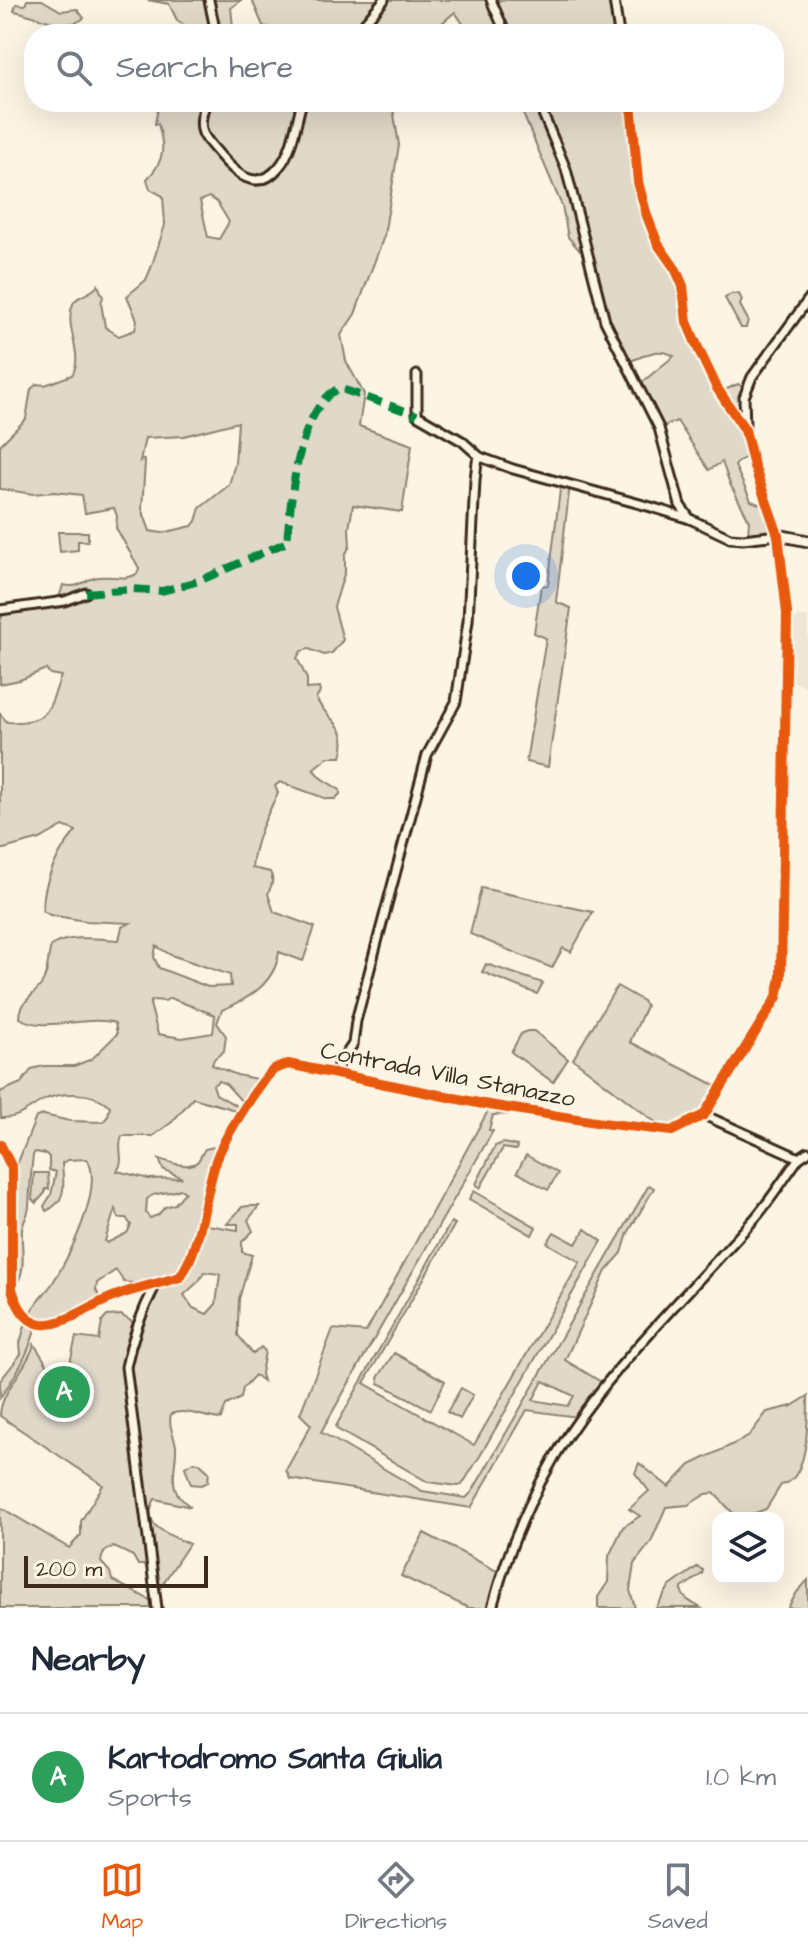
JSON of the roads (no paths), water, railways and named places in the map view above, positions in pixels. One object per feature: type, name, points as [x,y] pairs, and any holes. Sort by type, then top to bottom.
[{"type":"street","points":[[209,0],[214,24]]},
{"type":"street","points":[[364,24],[384,0]]},
{"type":"street","points":[[491,0],[502,24]]},
{"type":"street","points":[[614,0],[618,24]]},
{"type":"street","points":[[202,112],[202,132],[235,174],[245,179],[264,177],[276,170],[287,154],[299,112]]},
{"type":"street","points":[[542,112],[566,169],[605,321],[659,428],[680,505],[690,519]]},
{"type":"street","points":[[632,112],[638,182],[647,216],[658,244],[683,286],[687,322],[698,348],[717,388],[745,430]]},
{"type":"street","points":[[799,1158],[704,1115],[777,997],[781,977],[787,613],[778,535],[745,430],[744,397],[752,377],[808,300]]},
{"type":"street","points":[[417,375],[417,415],[462,441],[480,457],[690,519],[730,538],[778,535],[808,541]]},
{"type":"street","points":[[334,1072],[353,1044],[356,1021],[427,755],[456,702],[468,621],[476,468],[480,457]]},
{"type":"street","points":[[0,610],[65,601],[86,593]]},
{"type":"street","name":"Contrada Villa Stanazzo","points":[[12,1168],[12,1289],[17,1307],[40,1324],[63,1322],[110,1297],[180,1277],[185,1270],[222,1146],[268,1076],[274,1069],[288,1064],[483,1104],[659,1131],[681,1128],[704,1115]]},
{"type":"street","points":[[0,1144],[12,1168]]},
{"type":"street","points":[[492,1608],[507,1560],[535,1495],[568,1435],[655,1326],[758,1214],[799,1158],[808,1152]]},
{"type":"street","points":[[0,1165],[12,1168]]},
{"type":"street","points":[[156,1284],[130,1344],[126,1367],[157,1608]]},
{"type":"place","name":"Kartodromo Santa Giulia","points":[[64,1392]]}]
